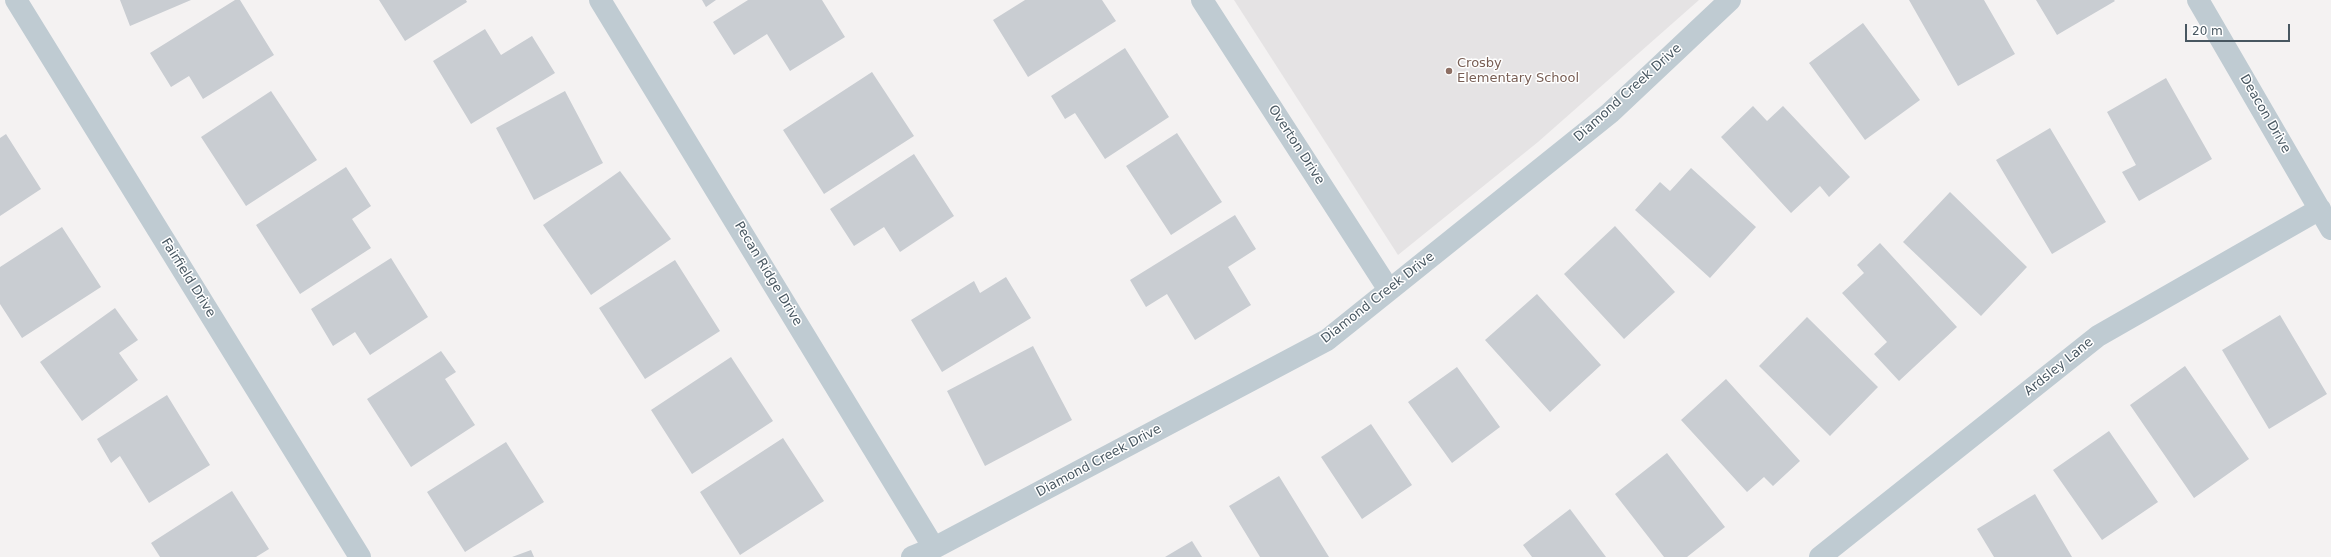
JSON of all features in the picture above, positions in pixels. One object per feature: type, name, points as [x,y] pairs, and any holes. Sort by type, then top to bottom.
[{"type":"street","name":"Fairfield Drive","points":[[16,0],[360,557]]},
{"type":"street","name":"Pecan Ridge Drive","points":[[600,0],[934,548]]},
{"type":"street","name":"Overton Drive","points":[[1202,0],[1389,290]]},
{"type":"street","name":"Diamond Creek Drive","points":[[912,557],[934,548],[1327,340],[1610,112],[1730,0]]},
{"type":"street","name":"Deacon Drive","points":[[2198,0],[2331,229]]},
{"type":"street","name":"Ardsley Lane","points":[[1820,557],[2098,336],[2320,209]]},
{"type":"shaded area","name":"Crosby Elementary School","points":[[1234,0],[1699,0],[1538,142],[1398,255]]},
{"type":"building","points":[[120,0],[191,0],[130,26]]},
{"type":"building","points":[[235,0],[240,0],[274,55],[203,99],[189,76],[171,87],[150,53]]},
{"type":"building","points":[[379,0],[466,0],[467,2],[405,41]]},
{"type":"building","points":[[702,0],[716,0],[706,7]]},
{"type":"building","points":[[748,0],[822,0],[845,37],[790,71],[767,34],[734,55],[713,22]]},
{"type":"building","points":[[1025,0],[1102,0],[1116,21],[1028,77],[993,20]]},
{"type":"building","points":[[1909,0],[1984,0],[2015,54],[1958,86]]},
{"type":"building","points":[[2036,0],[2114,0],[2115,1],[2057,35]]},
{"type":"building","points":[[1863,23],[1920,100],[1865,140],[1809,63]]},
{"type":"building","points":[[485,29],[501,55],[532,36],[555,73],[471,124],[433,61]]},
{"type":"building","points":[[1125,48],[1169,117],[1105,159],[1075,113],[1065,119],[1051,96]]},
{"type":"building","points":[[872,72],[914,136],[824,194],[783,130]]},
{"type":"building","points":[[2166,78],[2212,159],[2139,201],[2122,172],[2136,165],[2107,112]]},
{"type":"building","points":[[271,91],[317,160],[246,206],[201,137]]},
{"type":"building","points":[[565,91],[603,163],[534,200],[496,128]]},
{"type":"building","points":[[1753,106],[1767,121],[1783,106],[1850,177],[1829,197],[1820,186],[1791,213],[1721,137]]},
{"type":"building","points":[[2050,128],[2106,222],[2052,254],[1996,160]]},
{"type":"building","points":[[1177,133],[1222,202],[1171,235],[1126,166]]},
{"type":"building","points":[[6,134],[41,189],[0,216],[0,138]]},
{"type":"building","points":[[914,154],[954,216],[900,252],[884,227],[854,246],[830,209]]},
{"type":"building","points":[[346,167],[371,206],[352,219],[371,248],[300,294],[256,225]]},
{"type":"building","points":[[1691,168],[1756,227],[1710,278],[1635,210],[1660,182],[1670,191]]},
{"type":"building","points":[[620,171],[671,239],[591,295],[543,225]]},
{"type":"building","points":[[1950,192],[2027,267],[1981,316],[1903,242]]},
{"type":"building","points":[[1235,215],[1256,249],[1228,267],[1251,305],[1195,340],[1167,294],[1146,307],[1130,280]]},
{"type":"building","points":[[1615,226],[1675,292],[1624,339],[1564,274]]},
{"type":"building","points":[[62,227],[101,287],[22,338],[0,304],[0,267]]},
{"type":"building","points":[[1880,243],[1957,327],[1899,381],[1874,354],[1887,342],[1842,293],[1864,273],[1857,265]]},
{"type":"building","points":[[391,258],[428,317],[370,355],[355,332],[333,346],[311,309]]},
{"type":"building","points":[[675,260],[720,331],[645,379],[599,308]]},
{"type":"building","points":[[1006,277],[1031,318],[942,372],[911,320],[974,281],[980,293]]},
{"type":"building","points":[[1537,294],[1601,365],[1550,412],[1485,340]]},
{"type":"building","points":[[115,308],[138,340],[119,353],[138,380],[82,421],[40,362]]},
{"type":"building","points":[[2280,315],[2327,394],[2269,429],[2222,350]]},
{"type":"building","points":[[1807,317],[1878,387],[1830,436],[1759,366]]},
{"type":"building","points":[[1033,346],[1072,420],[985,466],[947,391]]},
{"type":"building","points":[[441,351],[456,372],[445,379],[475,425],[411,467],[367,399]]},
{"type":"building","points":[[731,357],[773,421],[692,474],[651,410]]},
{"type":"building","points":[[2185,366],[2249,459],[2194,498],[2130,405]]},
{"type":"building","points":[[1457,367],[1500,427],[1452,463],[1408,402]]},
{"type":"building","points":[[1726,379],[1800,461],[1773,486],[1764,477],[1747,492],[1681,420]]},
{"type":"building","points":[[167,395],[210,465],[149,503],[120,456],[111,463],[97,439]]},
{"type":"building","points":[[1371,424],[1412,485],[1362,519],[1321,457]]},
{"type":"building","points":[[2109,431],[2158,502],[2102,540],[2053,470]]},
{"type":"building","points":[[783,438],[824,501],[740,555],[700,492]]},
{"type":"building","points":[[506,442],[544,502],[465,552],[427,492]]},
{"type":"building","points":[[1667,453],[1725,527],[1687,557],[1664,557],[1615,494]]},
{"type":"building","points":[[1279,476],[1329,557],[1260,557],[1229,506]]},
{"type":"building","points":[[232,491],[269,549],[256,557],[160,557],[151,543]]},
{"type":"building","points":[[2035,494],[2072,557],[1994,557],[1977,529]]},
{"type":"building","points":[[1570,509],[1606,557],[1532,557],[1523,545]]},
{"type":"building","points":[[1192,541],[1202,557],[1165,557]]},
{"type":"building","points":[[531,550],[534,557],[512,557]]},
{"type":"place","name":"Crosby Elementary School","points":[[1449,71]]}]
